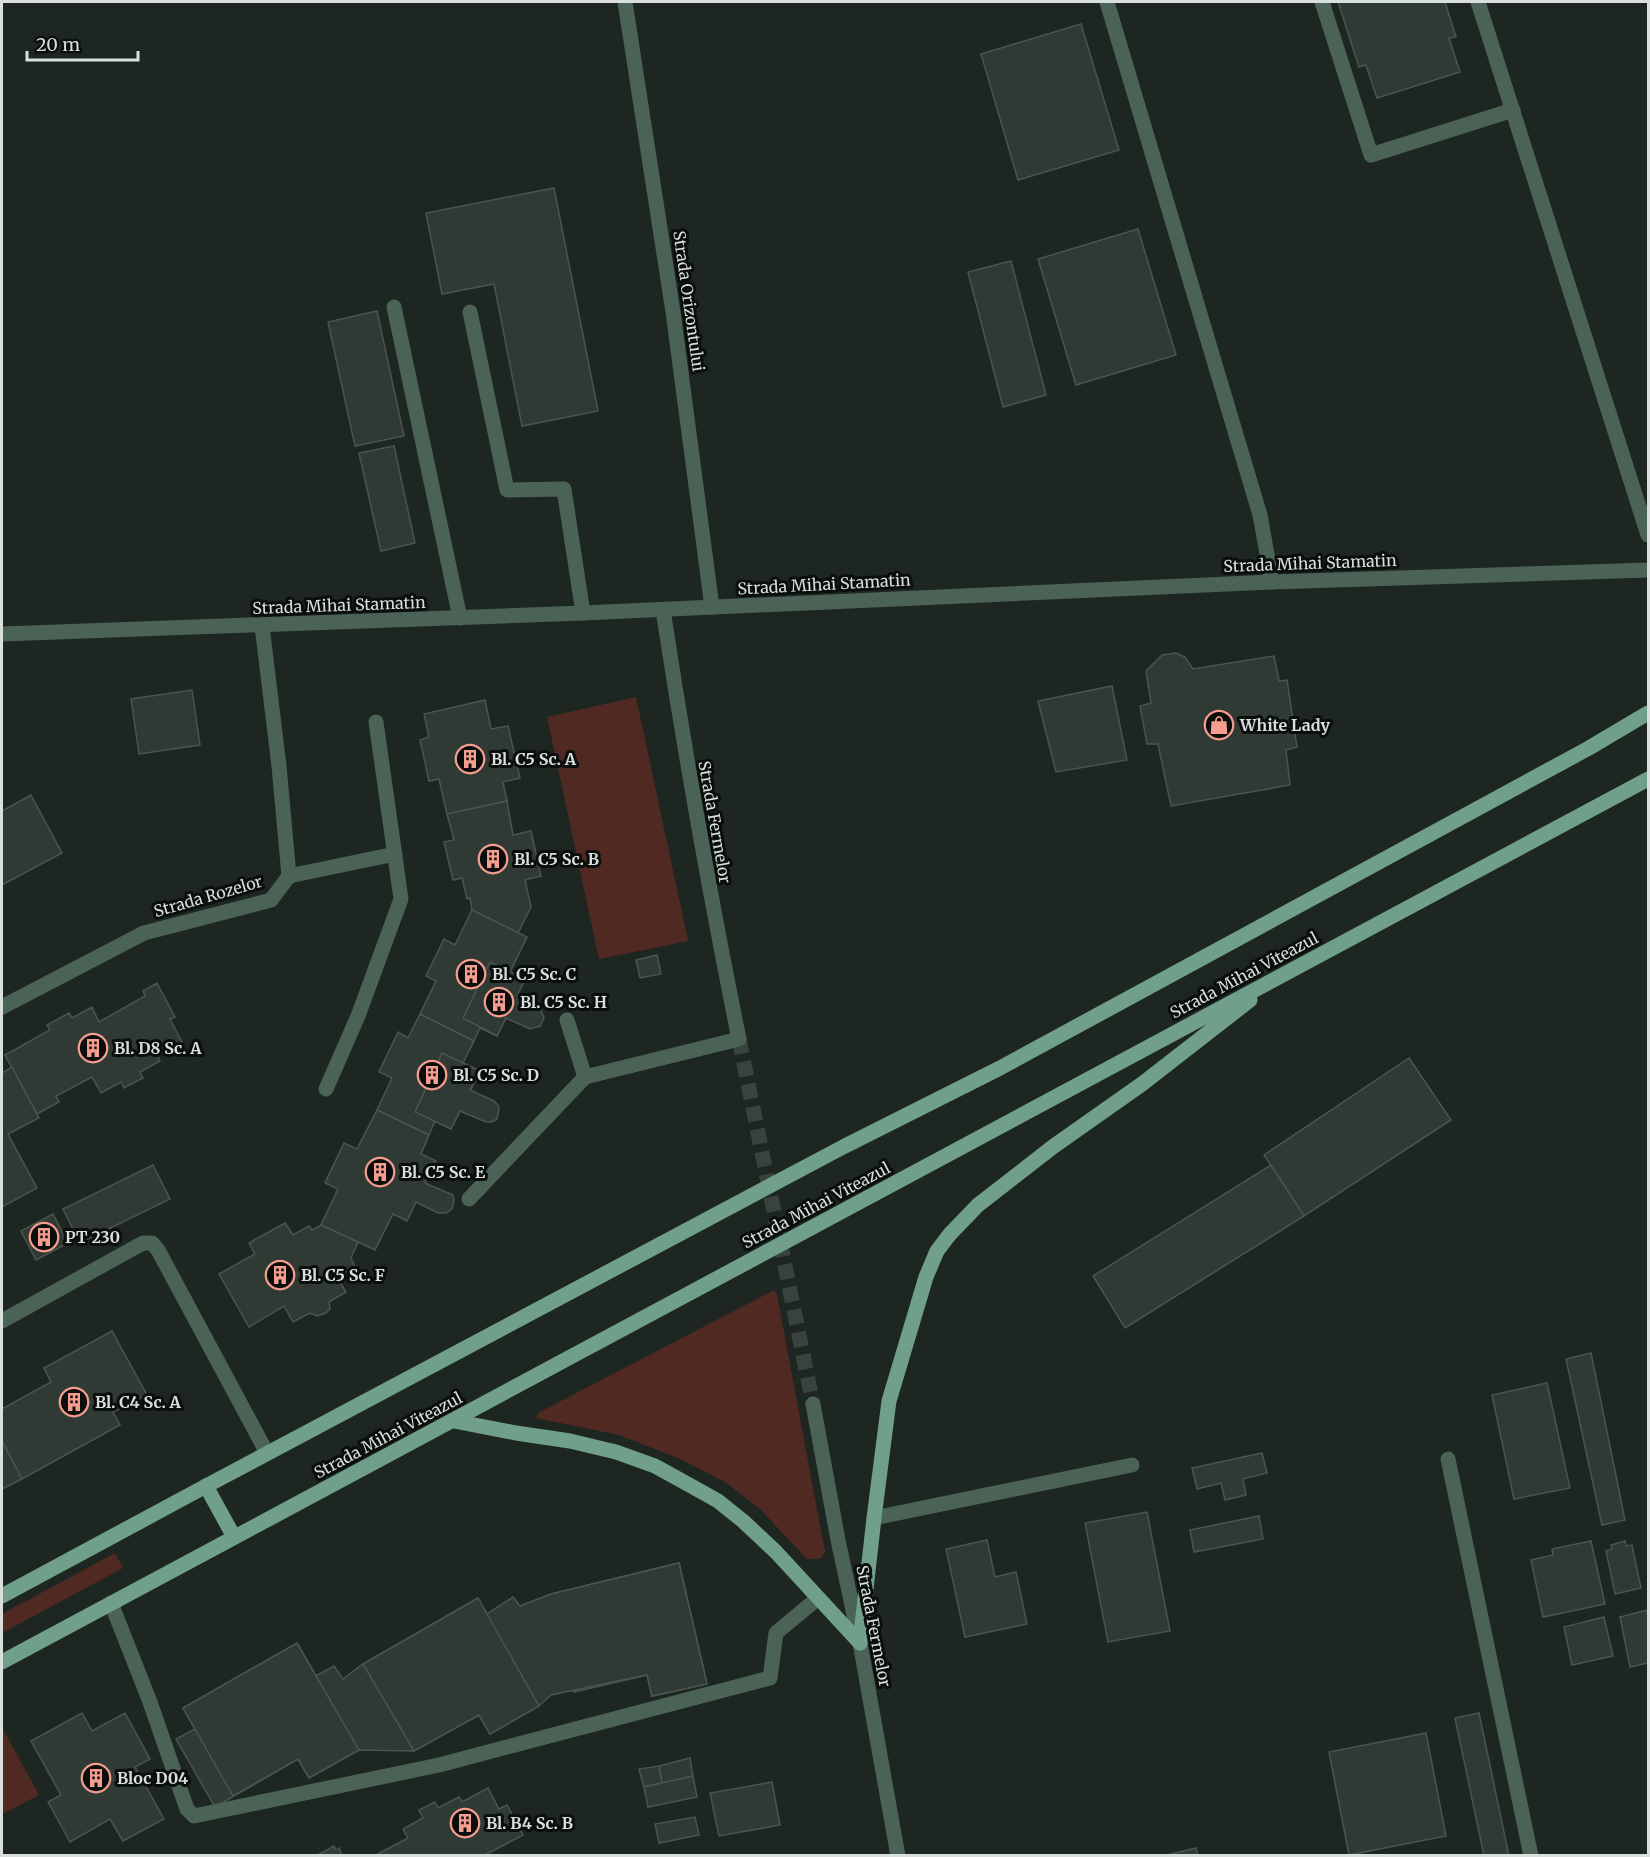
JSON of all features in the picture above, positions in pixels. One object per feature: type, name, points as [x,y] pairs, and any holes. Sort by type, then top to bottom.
[{"type":"main road","name":"Strada Mihai Viteazul","points":[[2,1596],[843,1147],[1000,1068],[1589,748],[1648,713]]},
{"type":"main road","name":"Strada Mihai Viteazul","points":[[2,1662],[1648,779]]},
{"type":"main road","points":[[860,1643],[889,1401],[926,1277],[937,1251],[978,1205],[1054,1146],[1142,1084],[1280,976]]},
{"type":"main road","points":[[453,1421],[570,1441],[616,1452],[655,1466],[718,1501],[743,1521],[776,1552],[860,1643]]},
{"type":"main road","points":[[206,1486],[234,1537]]},
{"type":"street","name":"Strada Orizontului","points":[[625,2],[673,312],[712,607]]},
{"type":"street","points":[[1107,2],[1260,515],[1272,582]]},
{"type":"street","points":[[1322,2],[1371,155],[1513,110]]},
{"type":"street","points":[[1478,2],[1648,535]]},
{"type":"street","points":[[394,307],[460,618]]},
{"type":"street","points":[[470,312],[507,490],[564,489],[583,613]]},
{"type":"street","name":"Strada Mihai Stamatin","points":[[2,634],[663,610],[1272,582],[1648,570]]},
{"type":"street","name":"Strada Fermelor","points":[[585,1077],[739,1039],[686,762],[663,610]]},
{"type":"street","points":[[262,626],[289,876],[395,854]]},
{"type":"street","points":[[326,1089],[358,1016],[401,899],[376,722]]},
{"type":"street","name":"Strada Rozelor","points":[[2,1007],[144,933],[271,900],[289,876]]},
{"type":"street","points":[[469,1199],[585,1077],[567,1020]]},
{"type":"street","points":[[2,1322],[143,1243],[152,1243],[158,1250],[267,1453]]},
{"type":"street","name":"Strada Fermelor","points":[[813,1404],[860,1643],[898,1856]]},
{"type":"street","points":[[1448,1459],[1531,1856]]},
{"type":"street","points":[[874,1518],[1132,1465]]},
{"type":"street","points":[[111,1603],[150,1702],[187,1809],[194,1816],[439,1765],[770,1678],[776,1633],[818,1598]]},
{"type":"shaded area","points":[[636,697],[688,941],[599,959],[547,717]]},
{"type":"shaded area","points":[[774,1290],[777,1295],[825,1552],[820,1559],[807,1559],[760,1509],[725,1482],[680,1459],[619,1435],[536,1418],[538,1413]]},
{"type":"shaded area","points":[[115,1553],[123,1568],[2,1633],[2,1614]]},
{"type":"shaded area","points":[[2,1727],[39,1795],[2,1814]]},
{"type":"building","points":[[1338,2],[1445,2],[1456,37],[1449,38],[1460,72],[1377,98],[1366,65],[1359,67]]},
{"type":"building","points":[[1081,24],[1119,150],[1018,180],[981,54]]},
{"type":"building","points":[[554,188],[598,411],[522,426],[494,284],[442,294],[426,213]]},
{"type":"building","points":[[1138,229],[1176,355],[1076,385],[1038,259]]},
{"type":"building","points":[[1011,261],[1046,395],[1003,407],[968,272]]},
{"type":"building","points":[[377,311],[404,436],[355,446],[328,322]]},
{"type":"building","points":[[394,446],[415,543],[381,551],[359,453]]},
{"type":"building","name":"White Lady","points":[[1176,653],[1185,657],[1193,669],[1274,656],[1279,681],[1287,680],[1297,747],[1286,750],[1290,785],[1171,806],[1158,744],[1147,744],[1140,706],[1151,703],[1146,671],[1162,655]]},
{"type":"building","points":[[1112,686],[1127,760],[1056,772],[1038,701]]},
{"type":"building","points":[[192,690],[200,745],[139,754],[131,699]]},
{"type":"building","name":"Bl. C5 Sc. A","points":[[485,700],[491,729],[508,726],[520,778],[503,782],[507,801],[447,814],[439,779],[429,781],[420,740],[429,737],[424,714]]},
{"type":"building","points":[[31,795],[62,853],[2,885],[2,811]]},
{"type":"building","name":"Bl. C5 Sc. B","points":[[507,801],[513,835],[531,831],[541,876],[525,880],[531,907],[518,933],[472,910],[462,878],[453,880],[444,842],[454,840],[447,814]]},
{"type":"building","name":"Bl. C5 Sc. C","points":[[472,910],[527,937],[510,972],[525,979],[497,1036],[480,1028],[474,1041],[420,1014],[436,981],[426,976],[444,939],[455,945]]},
{"type":"building","points":[[657,955],[661,974],[640,978],[636,960]]},
{"type":"building","name":"Bl. C5 Sc. H","points":[[490,962],[525,979],[517,996],[540,1007],[544,1018],[540,1026],[530,1029],[506,1018],[497,1036],[463,1018]]},
{"type":"building","name":"Bl. D8 Sc. A","points":[[157,983],[175,1017],[170,1019],[182,1042],[157,1055],[160,1061],[140,1072],[143,1078],[124,1088],[121,1082],[101,1093],[92,1077],[56,1096],[59,1102],[37,1114],[5,1055],[50,1030],[47,1025],[69,1013],[72,1018],[92,1007],[99,1022],[145,996],[143,991]]},
{"type":"building","name":"Bl. C5 Sc. D","points":[[420,1014],[474,1041],[463,1063],[480,1071],[451,1129],[435,1121],[429,1135],[377,1110],[392,1078],[379,1072],[398,1032],[408,1038]]},
{"type":"building","points":[[442,1053],[480,1071],[470,1090],[498,1105],[497,1119],[486,1122],[460,1111],[451,1129],[415,1112]]},
{"type":"building","points":[[1409,1058],[1451,1120],[1304,1216],[1264,1155]]},
{"type":"building","points":[[12,1067],[39,1118],[8,1134],[37,1188],[2,1207],[2,1073]]},
{"type":"building","name":"Bl. C5 Sc. E","points":[[377,1110],[429,1135],[421,1154],[436,1161],[425,1183],[453,1195],[454,1201],[452,1209],[446,1213],[438,1213],[416,1202],[407,1221],[393,1214],[375,1250],[321,1225],[338,1189],[325,1183],[344,1143],[357,1149]]},
{"type":"building","points":[[153,1165],[170,1199],[80,1243],[63,1209]]},
{"type":"building","points":[[1271,1165],[1304,1216],[1125,1328],[1093,1276]]},
{"type":"building","name":"PT 230","points":[[53,1214],[68,1243],[36,1260],[21,1231]]},
{"type":"building","name":"Bl. C5 Sc. F","points":[[285,1223],[293,1235],[309,1226],[312,1230],[321,1225],[358,1242],[351,1258],[355,1267],[337,1277],[346,1292],[329,1302],[330,1309],[326,1313],[317,1316],[310,1313],[293,1322],[284,1306],[249,1327],[219,1274],[255,1254],[249,1243]]},
{"type":"building","name":"Bl. C4 Sc. A","points":[[112,1331],[147,1395],[113,1412],[120,1425],[22,1479],[2,1441],[2,1409],[51,1382],[44,1368]]},
{"type":"building","points":[[1591,1353],[1625,1520],[1602,1525],[1566,1359]]},
{"type":"building","points":[[1547,1383],[1570,1488],[1514,1499],[1492,1395]]},
{"type":"building","points":[[2,1441],[22,1479],[2,1489]]},
{"type":"building","points":[[1262,1453],[1267,1473],[1243,1479],[1246,1495],[1225,1500],[1221,1483],[1197,1489],[1192,1468]]},
{"type":"building","points":[[1147,1512],[1170,1631],[1108,1642],[1085,1523]]},
{"type":"building","points":[[1259,1516],[1263,1539],[1194,1552],[1190,1530]]},
{"type":"building","points":[[987,1540],[995,1577],[1016,1572],[1027,1624],[965,1637],[946,1549]]},
{"type":"building","points":[[1591,1541],[1605,1604],[1543,1617],[1531,1560],[1553,1555],[1552,1549]]},
{"type":"building","points":[[1625,1541],[1626,1546],[1632,1545],[1641,1588],[1615,1594],[1606,1551],[1612,1549],[1611,1545]]},
{"type":"building","points":[[679,1563],[707,1684],[652,1696],[647,1675],[574,1692],[551,1594]]},
{"type":"building","points":[[679,1563],[707,1684],[652,1696],[647,1675],[551,1695],[539,1706],[490,1734],[479,1715],[414,1751],[359,1750],[309,1778],[298,1759],[215,1807],[176,1739],[195,1729],[183,1708],[297,1643],[316,1676],[334,1666],[343,1679],[363,1664],[478,1598],[487,1614],[513,1597],[520,1606],[551,1594]]},
{"type":"building","points":[[478,1598],[539,1706],[490,1734],[479,1715],[414,1751],[363,1664]]},
{"type":"building","points":[[1647,1610],[1648,1663],[1630,1667],[1620,1617]]},
{"type":"building","points":[[1604,1617],[1613,1656],[1572,1665],[1564,1627]]},
{"type":"building","points":[[297,1643],[359,1750],[309,1778],[298,1759],[233,1796],[183,1708]]},
{"type":"building","name":"Bloc D04","points":[[82,1713],[92,1731],[125,1713],[150,1759],[135,1767],[164,1819],[123,1841],[110,1819],[70,1842],[48,1802],[61,1795],[31,1741]]},
{"type":"building","points":[[1479,1713],[1509,1856],[1484,1856],[1455,1718]]},
{"type":"building","points":[[1426,1733],[1446,1836],[1349,1855],[1329,1752]]},
{"type":"building","points":[[690,1758],[693,1776],[662,1783],[659,1766]]},
{"type":"building","points":[[659,1766],[662,1783],[644,1787],[639,1769]]},
{"type":"building","points":[[693,1776],[697,1797],[648,1807],[644,1787]]},
{"type":"building","points":[[772,1782],[780,1825],[719,1836],[710,1793]]},
{"type":"building","name":"Bl. B4 Sc. B","points":[[488,1788],[499,1809],[507,1805],[523,1835],[483,1856],[374,1856],[408,1838],[403,1829],[423,1818],[419,1810],[435,1802],[438,1808],[459,1797],[462,1802]]},
{"type":"building","points":[[695,1817],[699,1835],[659,1843],[655,1824]]},
{"type":"building","points":[[334,1846],[336,1850],[339,1848],[342,1856],[316,1856]]},
{"type":"building","points":[[1196,1848],[1198,1856],[1163,1856]]},
{"type":"tunnel","points":[[739,1039],[813,1404]]},
{"type":"place","name":"White Lady","points":[[1219,725]]},
{"type":"place","name":"Bl. C5 Sc. A","points":[[470,759]]},
{"type":"place","name":"Bl. C5 Sc. B","points":[[493,859]]},
{"type":"place","name":"Bl. C5 Sc. C","points":[[471,974]]},
{"type":"place","name":"Bl. C5 Sc. H","points":[[499,1002]]},
{"type":"place","name":"Bl. D8 Sc. A","points":[[93,1048]]},
{"type":"place","name":"Bl. C5 Sc. D","points":[[432,1075]]},
{"type":"place","name":"Bl. C5 Sc. E","points":[[380,1172]]},
{"type":"place","name":"PT 230","points":[[44,1237]]},
{"type":"place","name":"Bl. C5 Sc. F","points":[[280,1275]]},
{"type":"place","name":"Bl. C4 Sc. A","points":[[74,1402]]},
{"type":"place","name":"Bloc D04","points":[[96,1778]]},
{"type":"place","name":"Bl. B4 Sc. B","points":[[465,1823]]}]
